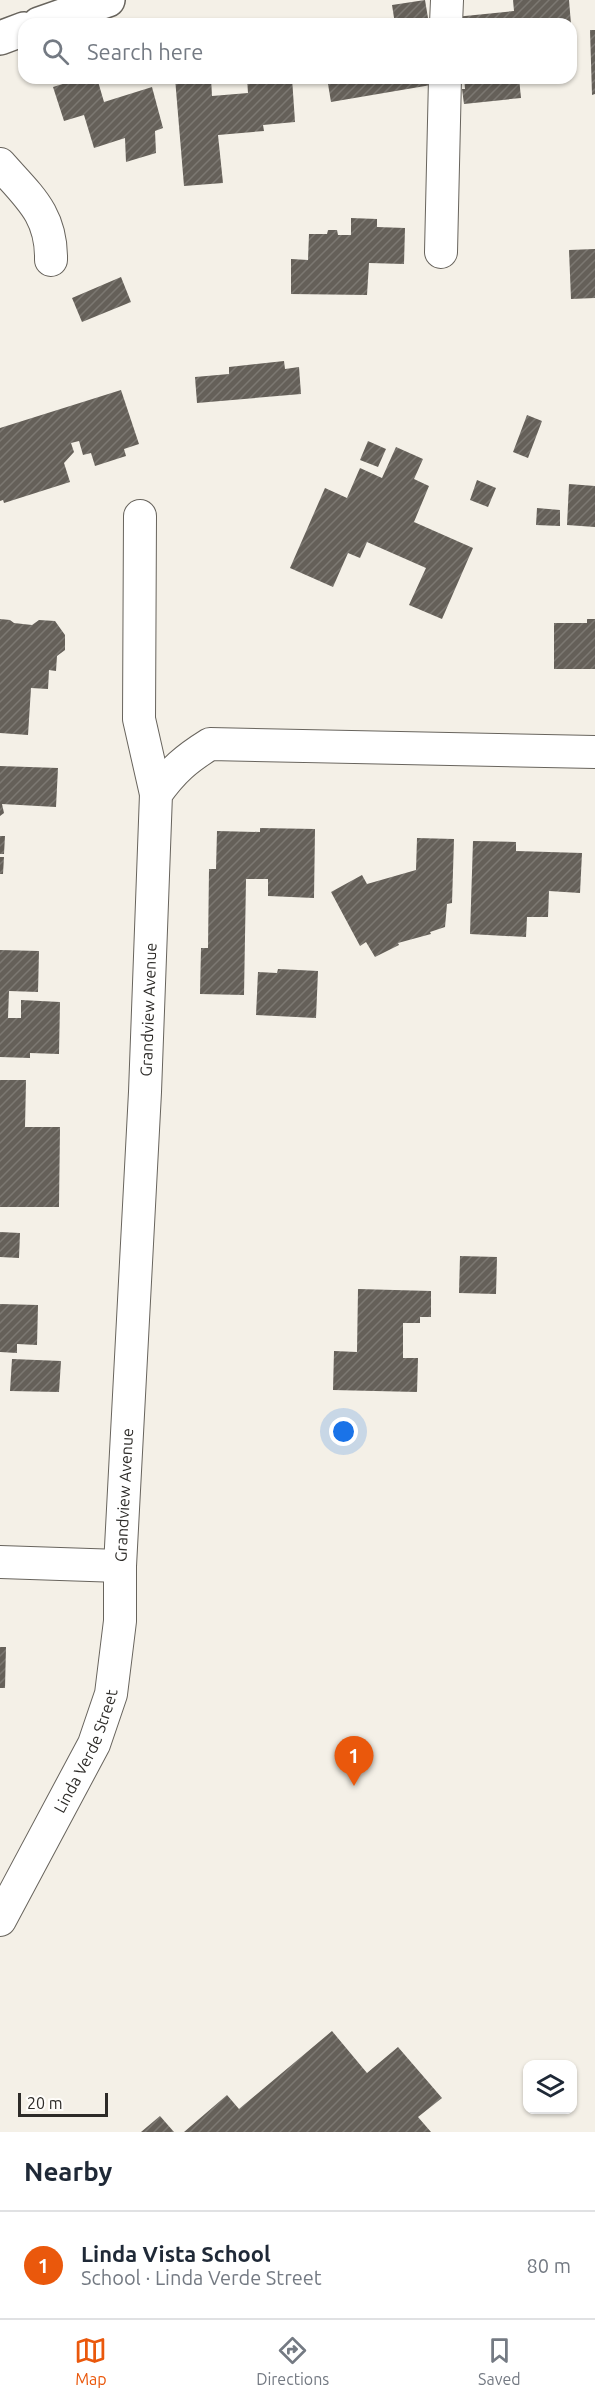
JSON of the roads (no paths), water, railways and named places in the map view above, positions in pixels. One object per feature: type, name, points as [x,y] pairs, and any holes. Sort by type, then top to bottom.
[{"type":"main road","points":[[56,18],[108,0]]},
{"type":"main road","points":[[0,38],[18,31]]},
{"type":"street","points":[[446,18],[447,0]]},
{"type":"street","points":[[441,252],[445,84]]},
{"type":"street","points":[[0,164],[38,207],[51,238],[51,260]]},
{"type":"street","name":"Grandview Avenue","points":[[0,1562],[120,1566],[145,1092],[156,794],[139,719],[140,516]]},
{"type":"street","points":[[156,794],[171,772],[186,759],[210,744],[595,752]]},
{"type":"street","name":"Linda Verde Street","points":[[0,1920],[98,1734],[111,1694],[120,1621],[120,1566]]},
{"type":"place","name":"Linda Vista School","points":[[354,1786]]}]
